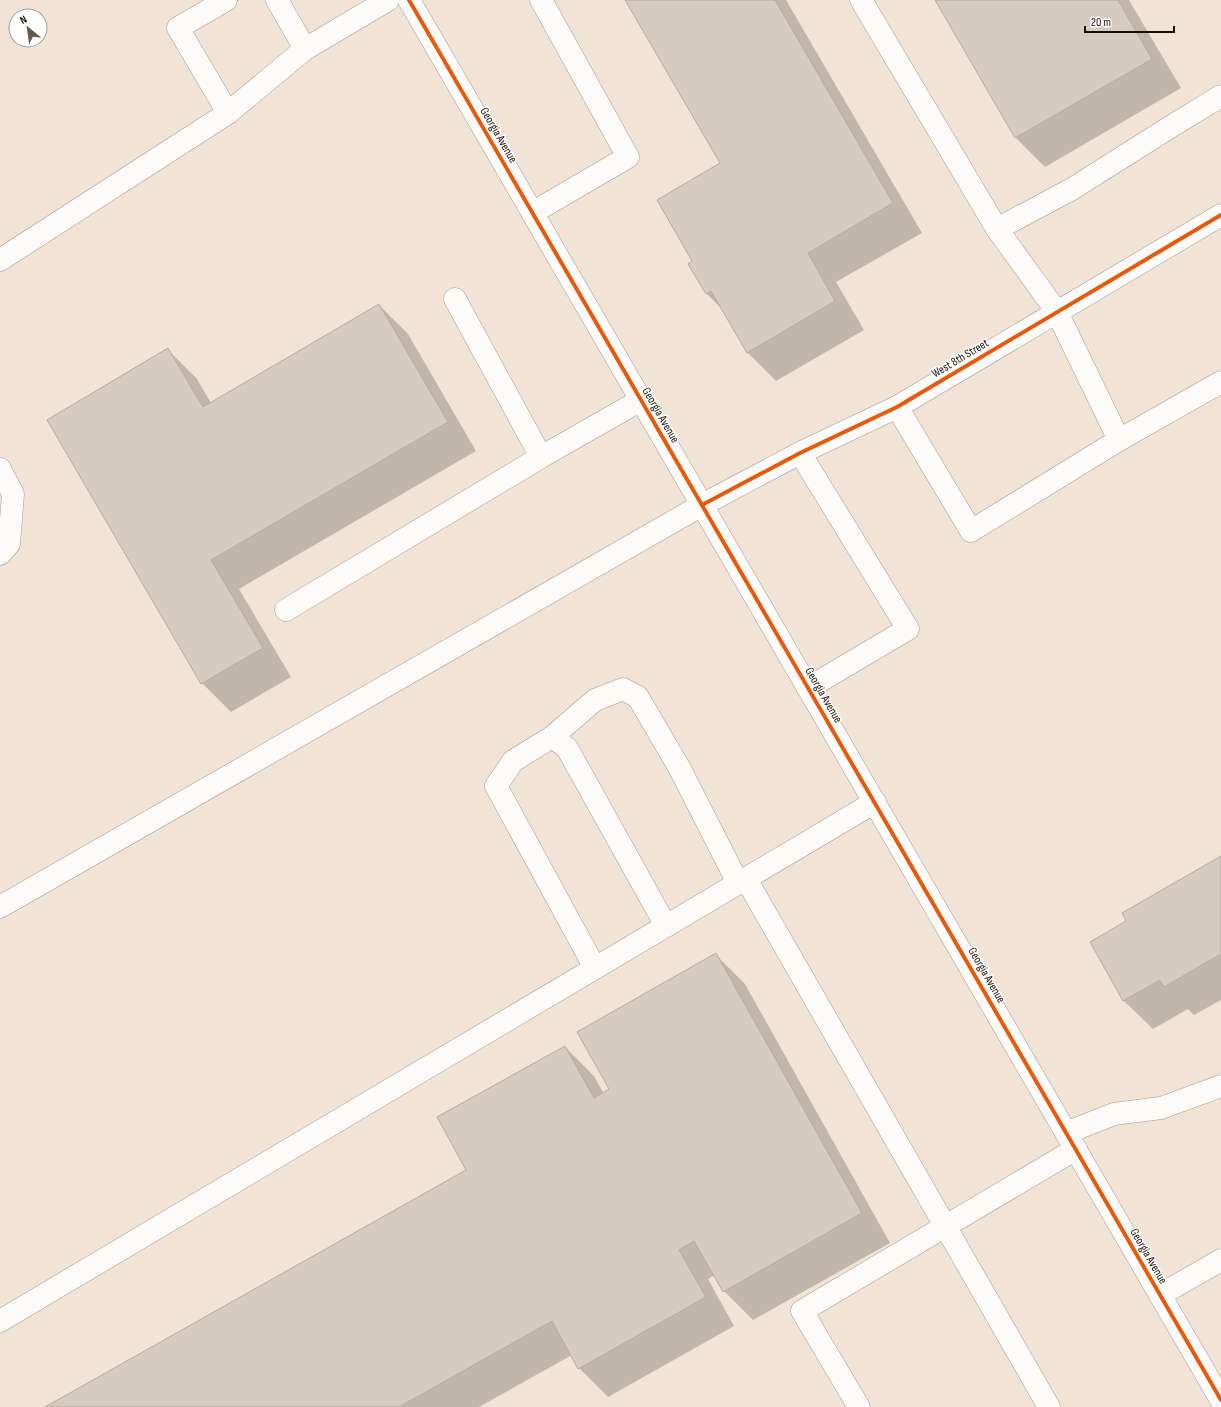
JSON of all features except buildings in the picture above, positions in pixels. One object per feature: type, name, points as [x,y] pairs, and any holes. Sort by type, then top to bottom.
[{"type":"street","points":[[226,0],[178,28],[228,113]]},
{"type":"street","points":[[277,0],[305,49]]},
{"type":"street","points":[[0,260],[228,113],[305,49],[388,0]]},
{"type":"street","name":"Georgia Avenue","points":[[409,0],[1221,1400]]},
{"type":"street","points":[[532,213],[628,157],[541,0]]},
{"type":"street","points":[[861,0],[997,229],[1057,312],[1119,440]]},
{"type":"street","points":[[997,229],[1072,189],[1221,96]]},
{"type":"street","name":"West 8th Street","points":[[0,907],[702,505],[800,454],[897,407],[1221,215]]},
{"type":"street","points":[[455,300],[541,457]]},
{"type":"street","points":[[897,407],[971,531],[1119,440],[1221,382]]},
{"type":"street","points":[[286,610],[541,457],[641,400]]},
{"type":"street","points":[[800,454],[908,629],[808,688]]},
{"type":"street","points":[[0,469],[13,494],[9,544],[0,554]]},
{"type":"street","points":[[595,968],[496,786],[514,761],[552,737],[594,700],[623,689],[638,697],[742,881],[946,1226],[1049,1407]]},
{"type":"street","points":[[552,737],[567,748],[666,926]]},
{"type":"street","points":[[0,1321],[875,802]]},
{"type":"street","points":[[858,1407],[802,1311],[946,1226],[1071,1141],[1114,1114],[1161,1108],[1221,1086]]},
{"type":"street","points":[[1160,1295],[1221,1260]]},
{"type":"cycle path","points":[[409,0],[1221,1400]]},
{"type":"cycle path","points":[[702,505],[800,453],[897,407],[1221,215]]}]
